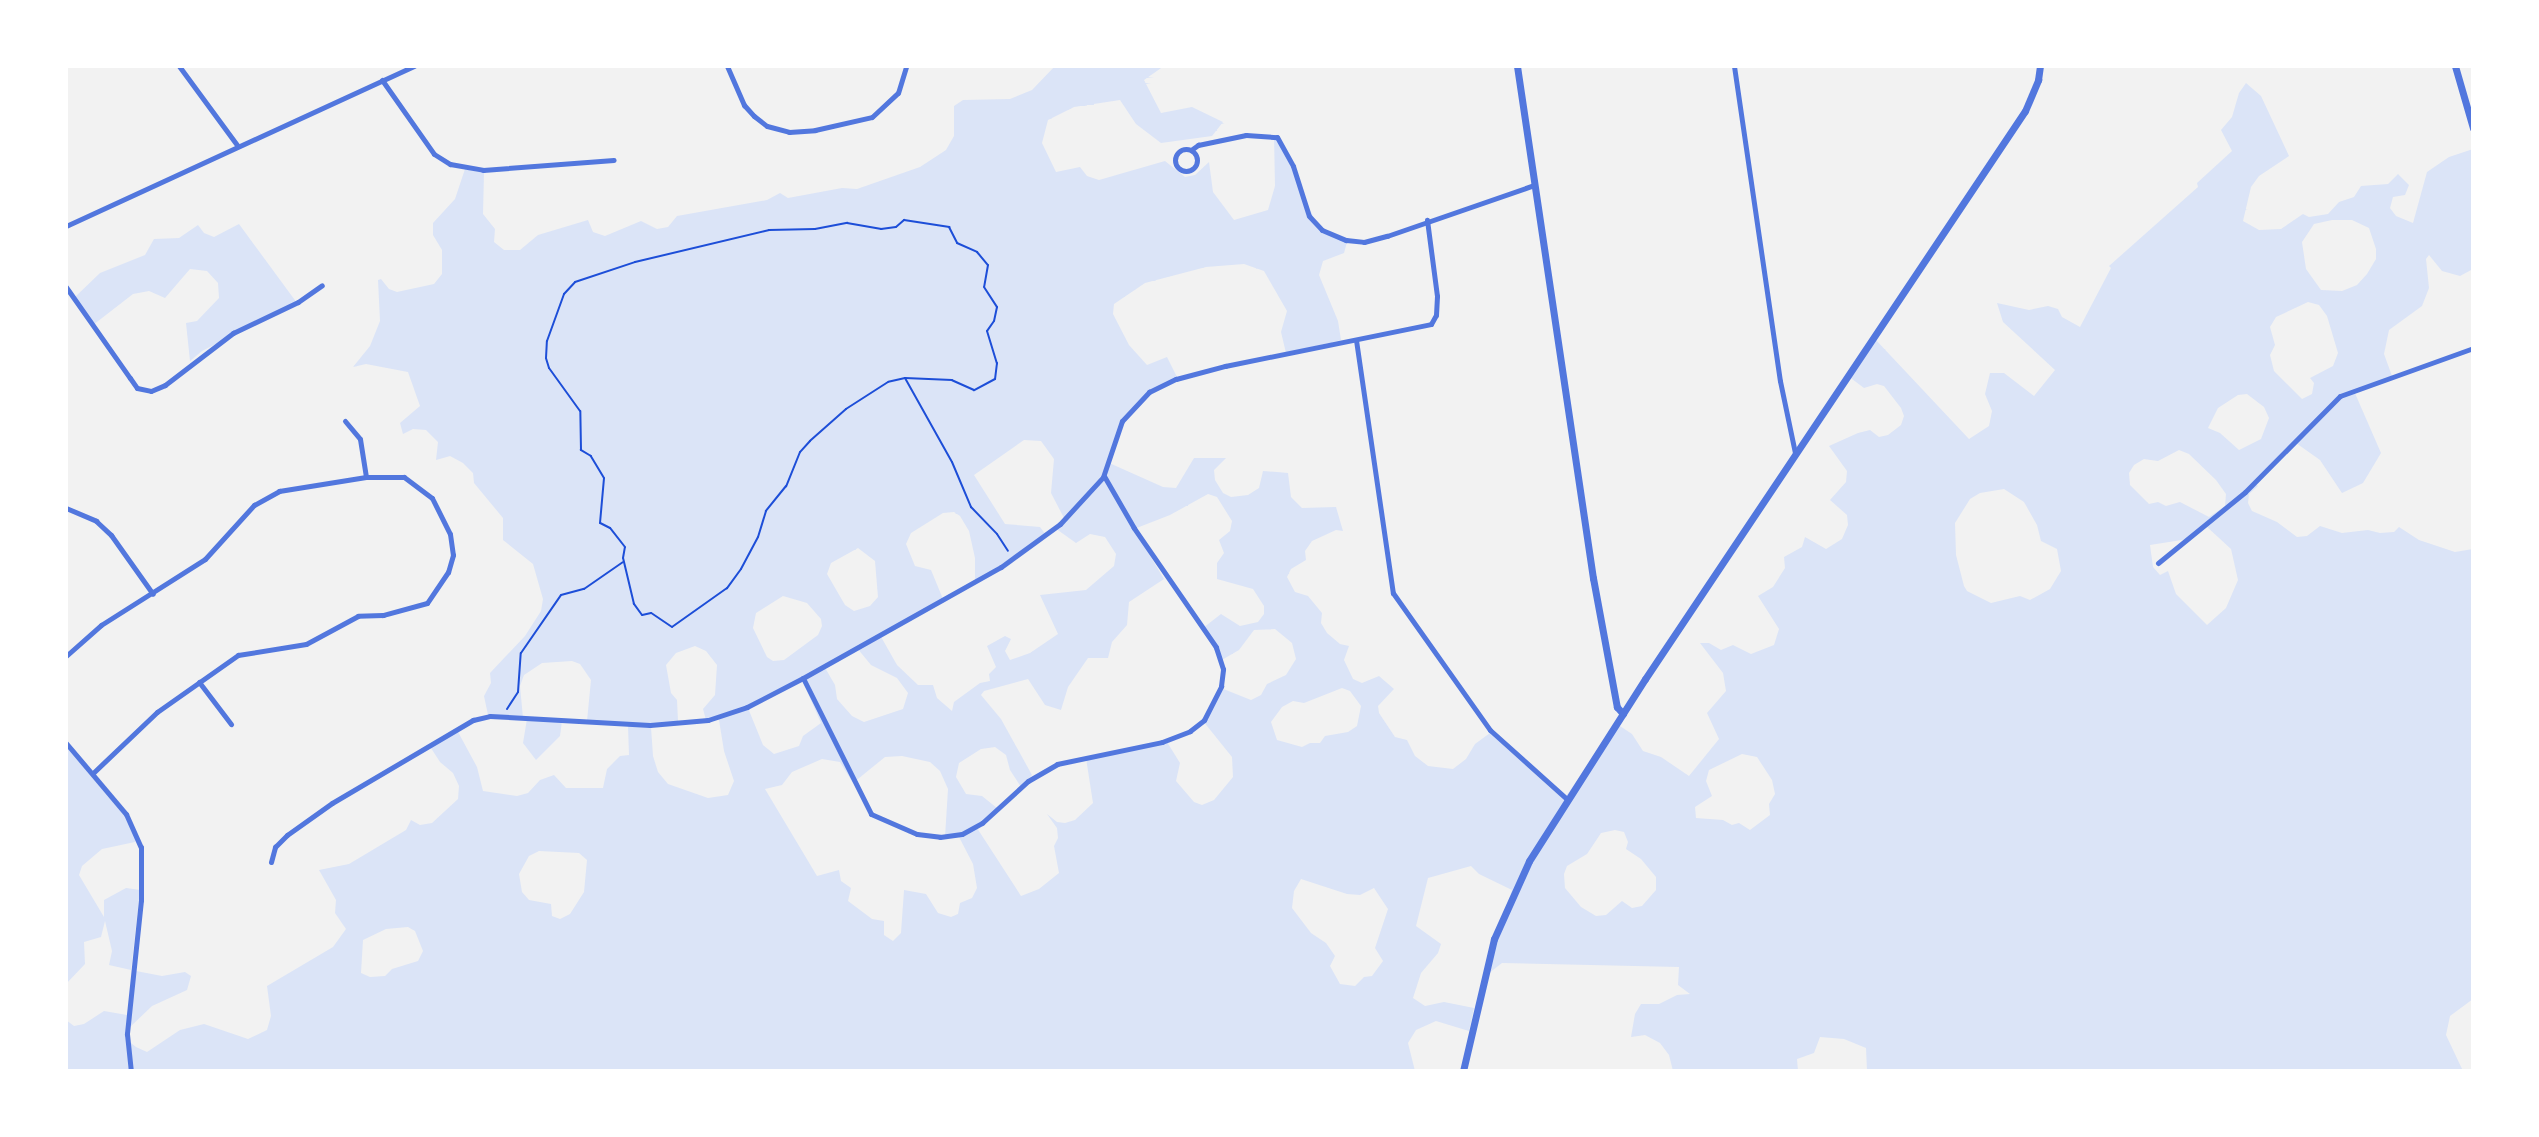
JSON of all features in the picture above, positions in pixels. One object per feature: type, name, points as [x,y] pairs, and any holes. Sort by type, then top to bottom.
[{"type":"street","points":[[179,66],[237,145]]},
{"type":"street","points":[[66,226],[414,66]]},
{"type":"street","points":[[727,66],[744,105],[754,116],[767,126],[789,132],[815,130],[872,117],[898,93],[906,66]]},
{"type":"street","points":[[1517,66],[1598,609],[1617,707],[1623,714]]},
{"type":"street","points":[[1734,66],[1780,381],[1795,454]]},
{"type":"street","points":[[1463,1071],[1494,939],[1516,886],[1567,799],[2025,111],[2038,80],[2040,66]]},
{"type":"street","points":[[2455,66],[2473,128]]},
{"type":"street","points":[[382,80],[434,154],[450,164],[483,170],[614,160]]},
{"type":"street","points":[[1191,150],[1197,163],[1188,171],[1181,170],[1176,165],[1176,155],[1184,149],[1191,150],[1198,145],[1246,135],[1277,137],[1293,166],[1309,216],[1322,230],[1346,240],[1364,242],[1534,185]]},
{"type":"street","points":[[271,862],[275,847],[332,803],[473,720],[502,717],[650,725],[708,720],[747,707],[803,678],[1012,559],[1060,524],[1103,475],[1122,421],[1149,392],[1176,379],[1225,366],[1431,324],[1436,315],[1437,296],[1427,220]]},
{"type":"street","points":[[66,287],[137,388],[151,391],[165,385],[233,333],[298,302],[322,285]]},
{"type":"street","points":[[1356,340],[1393,593],[1490,730],[1567,799]]},
{"type":"street","points":[[2158,563],[2245,492],[2340,396],[2473,348]]},
{"type":"street","points":[[345,421],[360,439],[366,477]]},
{"type":"street","points":[[803,678],[871,814],[917,834],[940,837],[962,834],[982,823],[1028,781],[1057,764],[1162,742],[1190,731],[1204,720],[1221,686],[1223,669],[1216,647],[1134,528],[1103,475]]},
{"type":"street","points":[[66,656],[101,625],[153,594],[217,549],[263,499],[305,485],[366,477],[404,477],[432,498],[442,514],[453,555],[448,572],[427,603],[383,615],[358,616],[306,644],[238,655],[157,712],[93,773]]},
{"type":"street","points":[[66,508],[96,521],[111,535],[153,594]]},
{"type":"street","points":[[199,682],[231,724]]},
{"type":"street","points":[[66,743],[126,814],[142,855],[141,900],[127,1034],[131,1071]]},
{"type":"path","points":[[904,220],[949,227],[957,243],[977,252],[988,265],[984,287],[997,307],[994,321],[987,331],[997,363],[995,379],[974,390],[952,380],[905,378],[888,382],[846,409],[810,441],[800,452],[786,486],[766,511],[758,537],[727,588],[672,627],[651,613],[642,615],[628,590],[630,576],[624,561],[625,547],[620,538],[600,523],[604,478],[591,456],[581,450],[580,411],[549,368],[546,358],[555,314],[564,294],[575,282],[662,254],[756,236],[769,230],[815,229],[847,223],[881,229],[896,227],[904,220]]},
{"type":"path","points":[[905,378],[952,462],[971,507],[997,534],[1012,559]]},
{"type":"path","points":[[502,717],[518,692],[521,653],[561,595],[584,589],[624,561]]},
{"type":"shaded area","points":[[1055,66],[1164,66],[1144,80],[1161,113],[1192,107],[1223,122],[1212,136],[1161,143],[1136,124],[1120,100],[1074,107],[1048,120],[1042,143],[1056,172],[1080,167],[1087,176],[1099,180],[1165,161],[1185,177],[1195,175],[1209,162],[1213,192],[1234,220],[1268,210],[1275,186],[1274,136],[1289,160],[1318,228],[1347,242],[1344,253],[1323,261],[1319,275],[1338,321],[1341,340],[1286,353],[1281,332],[1287,311],[1264,271],[1244,264],[1206,267],[1145,283],[1114,304],[1113,314],[1129,345],[1147,365],[1167,357],[1178,379],[1148,392],[1128,412],[1107,462],[1163,487],[1176,488],[1194,458],[1226,458],[1214,470],[1215,480],[1223,493],[1231,497],[1248,495],[1259,488],[1263,471],[1288,473],[1291,497],[1302,508],[1336,507],[1343,531],[1336,530],[1312,541],[1305,551],[1306,560],[1291,569],[1287,577],[1295,592],[1308,596],[1322,613],[1321,623],[1327,633],[1340,644],[1349,646],[1344,660],[1353,679],[1362,683],[1379,676],[1394,689],[1378,706],[1379,713],[1395,737],[1407,740],[1415,756],[1428,766],[1453,769],[1466,759],[1475,744],[1490,733],[1564,799],[1617,724],[1632,734],[1643,751],[1661,757],[1689,776],[1719,739],[1707,713],[1726,691],[1723,673],[1700,643],[1709,643],[1721,650],[1733,645],[1751,654],[1774,645],[1779,629],[1758,596],[1773,587],[1785,568],[1784,557],[1802,547],[1805,537],[1826,549],[1842,539],[1848,525],[1847,515],[1830,500],[1846,482],[1847,471],[1829,446],[1870,430],[1879,437],[1888,435],[1901,425],[1904,416],[1901,408],[1884,386],[1877,384],[1864,388],[1848,376],[1875,339],[1969,439],[1989,426],[1992,411],[1985,394],[1990,373],[2004,373],[2034,396],[2055,370],[2003,322],[1997,303],[2029,310],[2048,306],[2058,309],[2062,317],[2080,327],[2111,268],[2109,266],[2198,187],[2197,183],[2232,151],[2221,130],[2232,117],[2239,93],[2246,83],[2261,96],[2289,156],[2259,176],[2251,187],[2243,221],[2259,230],[2281,229],[2303,214],[2309,217],[2328,214],[2339,202],[2354,197],[2361,186],[2388,184],[2398,174],[2409,185],[2405,195],[2393,197],[2390,208],[2396,216],[2413,223],[2427,172],[2449,157],[2473,149],[2473,269],[2460,276],[2442,271],[2429,255],[2426,259],[2429,288],[2422,306],[2389,330],[2384,354],[2392,376],[2354,391],[2381,453],[2363,483],[2342,493],[2320,460],[2296,443],[2255,483],[2258,486],[2249,494],[2248,503],[2252,511],[2277,522],[2297,537],[2307,536],[2320,526],[2342,533],[2368,530],[2394,532],[2399,527],[2419,540],[2455,552],[2473,549],[2473,999],[2450,1016],[2446,1035],[2463,1071],[1867,1071],[1866,1048],[1844,1039],[1820,1037],[1814,1053],[1797,1059],[1798,1071],[1673,1071],[1669,1055],[1660,1043],[1645,1035],[1631,1037],[1635,1014],[1641,1004],[1659,1004],[1677,995],[1690,994],[1678,985],[1679,967],[1502,963],[1484,977],[1512,890],[1479,874],[1471,866],[1428,878],[1416,926],[1441,944],[1438,953],[1421,973],[1413,998],[1425,1006],[1444,1002],[1474,1008],[1469,1031],[1436,1021],[1416,1030],[1408,1043],[1415,1071],[66,1071],[66,1020],[74,1026],[84,1024],[104,1011],[127,1015],[136,971],[162,976],[185,972],[191,976],[187,990],[152,1006],[127,1030],[126,1039],[147,1052],[180,1030],[204,1024],[248,1039],[267,1030],[271,1016],[267,986],[333,947],[346,929],[335,913],[336,900],[319,870],[349,864],[406,830],[411,820],[420,825],[432,823],[458,799],[459,786],[453,773],[440,762],[429,745],[457,730],[477,767],[483,791],[517,796],[528,793],[540,780],[554,775],[566,788],[603,788],[607,769],[620,756],[629,755],[628,726],[587,721],[591,680],[580,664],[572,661],[542,663],[524,675],[520,686],[523,718],[488,715],[484,696],[491,683],[490,673],[525,636],[541,611],[543,599],[533,564],[503,540],[503,518],[474,483],[473,473],[463,463],[450,456],[436,460],[438,442],[426,430],[413,429],[403,434],[400,423],[420,406],[408,372],[366,364],[353,367],[370,346],[380,321],[378,280],[381,279],[389,289],[397,292],[434,284],[442,274],[442,250],[433,235],[433,223],[455,199],[465,169],[484,173],[483,214],[495,229],[494,242],[504,250],[520,250],[538,235],[588,220],[593,232],[605,236],[641,221],[657,229],[668,227],[677,216],[767,200],[780,193],[788,198],[842,188],[857,189],[920,167],[946,150],[954,136],[954,106],[963,100],[1010,99],[1032,90]],"holes":[[[2352,220],[2369,228],[2376,259],[2357,285],[2342,291],[2321,290],[2306,269],[2302,242],[2314,224]],[[2308,302],[2319,305],[2327,316],[2338,353],[2333,366],[2310,378],[2314,383],[2312,394],[2302,399],[2274,371],[2270,355],[2275,345],[2270,327],[2276,317]],[[2247,394],[2264,407],[2269,418],[2261,439],[2239,450],[2220,433],[2208,428],[2218,408],[2238,395]],[[1024,440],[1041,441],[1054,459],[1051,493],[1064,518],[1055,528],[1076,543],[1090,534],[1105,537],[1116,554],[1114,566],[1086,590],[1040,595],[1058,634],[1030,653],[1010,660],[1005,651],[1011,639],[1005,636],[987,646],[996,667],[989,674],[990,681],[980,683],[954,702],[952,711],[937,698],[933,685],[918,685],[897,665],[880,635],[943,599],[931,570],[915,566],[906,544],[911,533],[943,513],[954,512],[960,516],[969,531],[975,558],[975,582],[1046,535],[1040,527],[1005,524],[974,475]],[[2179,450],[2189,454],[2216,480],[2226,494],[2225,506],[2209,517],[2180,502],[2166,506],[2158,502],[2149,504],[2130,485],[2129,473],[2134,465],[2144,459],[2158,461]],[[2004,489],[2024,502],[2037,525],[2041,541],[2057,549],[2061,571],[2050,589],[2030,600],[2020,596],[1991,603],[1967,591],[1956,555],[1955,523],[1970,499],[1980,493]],[[1208,494],[1217,497],[1232,521],[1230,531],[1219,540],[1224,553],[1217,563],[1217,579],[1253,589],[1264,606],[1264,614],[1258,622],[1240,626],[1221,614],[1203,628],[1220,661],[1239,650],[1254,630],[1275,629],[1292,643],[1296,659],[1286,675],[1267,684],[1261,695],[1251,700],[1221,688],[1203,721],[1232,757],[1233,777],[1214,800],[1202,805],[1194,802],[1176,781],[1180,763],[1167,742],[1086,758],[1093,803],[1075,820],[1065,823],[1057,822],[1047,814],[1057,828],[1058,838],[1054,846],[1059,873],[1039,889],[1021,896],[977,828],[997,808],[982,796],[966,794],[956,777],[959,763],[981,749],[995,747],[1006,755],[1010,770],[1021,787],[1032,775],[1001,719],[981,695],[984,691],[1028,679],[1045,705],[1061,710],[1068,687],[1088,658],[1108,658],[1112,642],[1127,625],[1129,602],[1164,579],[1134,529],[1170,515]],[[2206,526],[2231,549],[2238,580],[2226,608],[2207,625],[2176,594],[2168,571],[2160,575],[2153,567],[2150,545],[2188,539]],[[858,548],[875,561],[878,597],[870,606],[854,611],[845,605],[827,574],[831,563]],[[783,596],[807,603],[821,619],[818,635],[784,660],[773,661],[767,657],[753,628],[756,613]],[[695,646],[706,651],[717,665],[715,695],[703,709],[706,720],[719,720],[724,751],[734,781],[728,795],[708,798],[668,784],[658,772],[653,756],[651,727],[678,721],[677,700],[671,693],[666,665],[676,653]],[[857,648],[871,665],[897,678],[908,693],[903,709],[864,722],[852,716],[837,699],[835,685],[824,666]],[[802,680],[821,723],[803,736],[799,746],[774,754],[763,745],[748,708]],[[1342,688],[1350,691],[1361,706],[1357,726],[1348,732],[1325,736],[1320,743],[1302,747],[1277,740],[1271,722],[1282,707],[1293,701],[1304,703]],[[1742,754],[1757,757],[1772,780],[1775,794],[1769,804],[1770,815],[1750,830],[1739,823],[1732,825],[1723,820],[1696,818],[1695,807],[1712,796],[1706,781],[1709,770]],[[902,756],[930,762],[940,771],[948,789],[945,837],[959,837],[973,864],[977,888],[972,898],[960,903],[958,914],[951,917],[938,913],[926,894],[904,890],[901,933],[893,941],[884,935],[884,921],[872,919],[848,901],[851,888],[841,881],[839,870],[817,876],[765,789],[782,785],[792,772],[822,759],[840,762],[853,783],[885,757]],[[1615,830],[1624,832],[1628,842],[1626,849],[1641,859],[1656,877],[1656,890],[1642,906],[1632,908],[1622,901],[1606,915],[1596,916],[1581,907],[1565,888],[1567,866],[1587,854],[1601,833]],[[539,851],[579,853],[587,860],[584,892],[570,914],[560,919],[552,916],[551,904],[529,900],[522,892],[519,874],[529,856]],[[1301,879],[1347,894],[1360,895],[1374,888],[1388,909],[1375,948],[1383,961],[1372,976],[1364,977],[1355,986],[1340,984],[1330,966],[1335,956],[1326,943],[1311,933],[1292,908],[1294,891]],[[408,927],[415,931],[423,951],[418,961],[392,969],[385,976],[370,977],[361,973],[363,940],[386,929]]]},
{"type":"shaded area","points":[[239,224],[297,303],[202,351],[190,361],[186,323],[197,321],[219,298],[218,283],[207,271],[190,269],[165,298],[149,291],[133,294],[93,325],[75,297],[100,273],[145,255],[154,239],[179,238],[198,225],[204,233],[214,237]]},
{"type":"shaded area","points":[[527,719],[562,721],[560,736],[536,760],[523,743]]},
{"type":"shaded area","points":[[66,744],[122,809],[136,839],[135,842],[102,849],[82,866],[79,875],[104,917],[104,900],[126,888],[140,890],[131,970],[109,965],[112,951],[105,921],[101,937],[84,942],[85,964],[66,984]]}]
